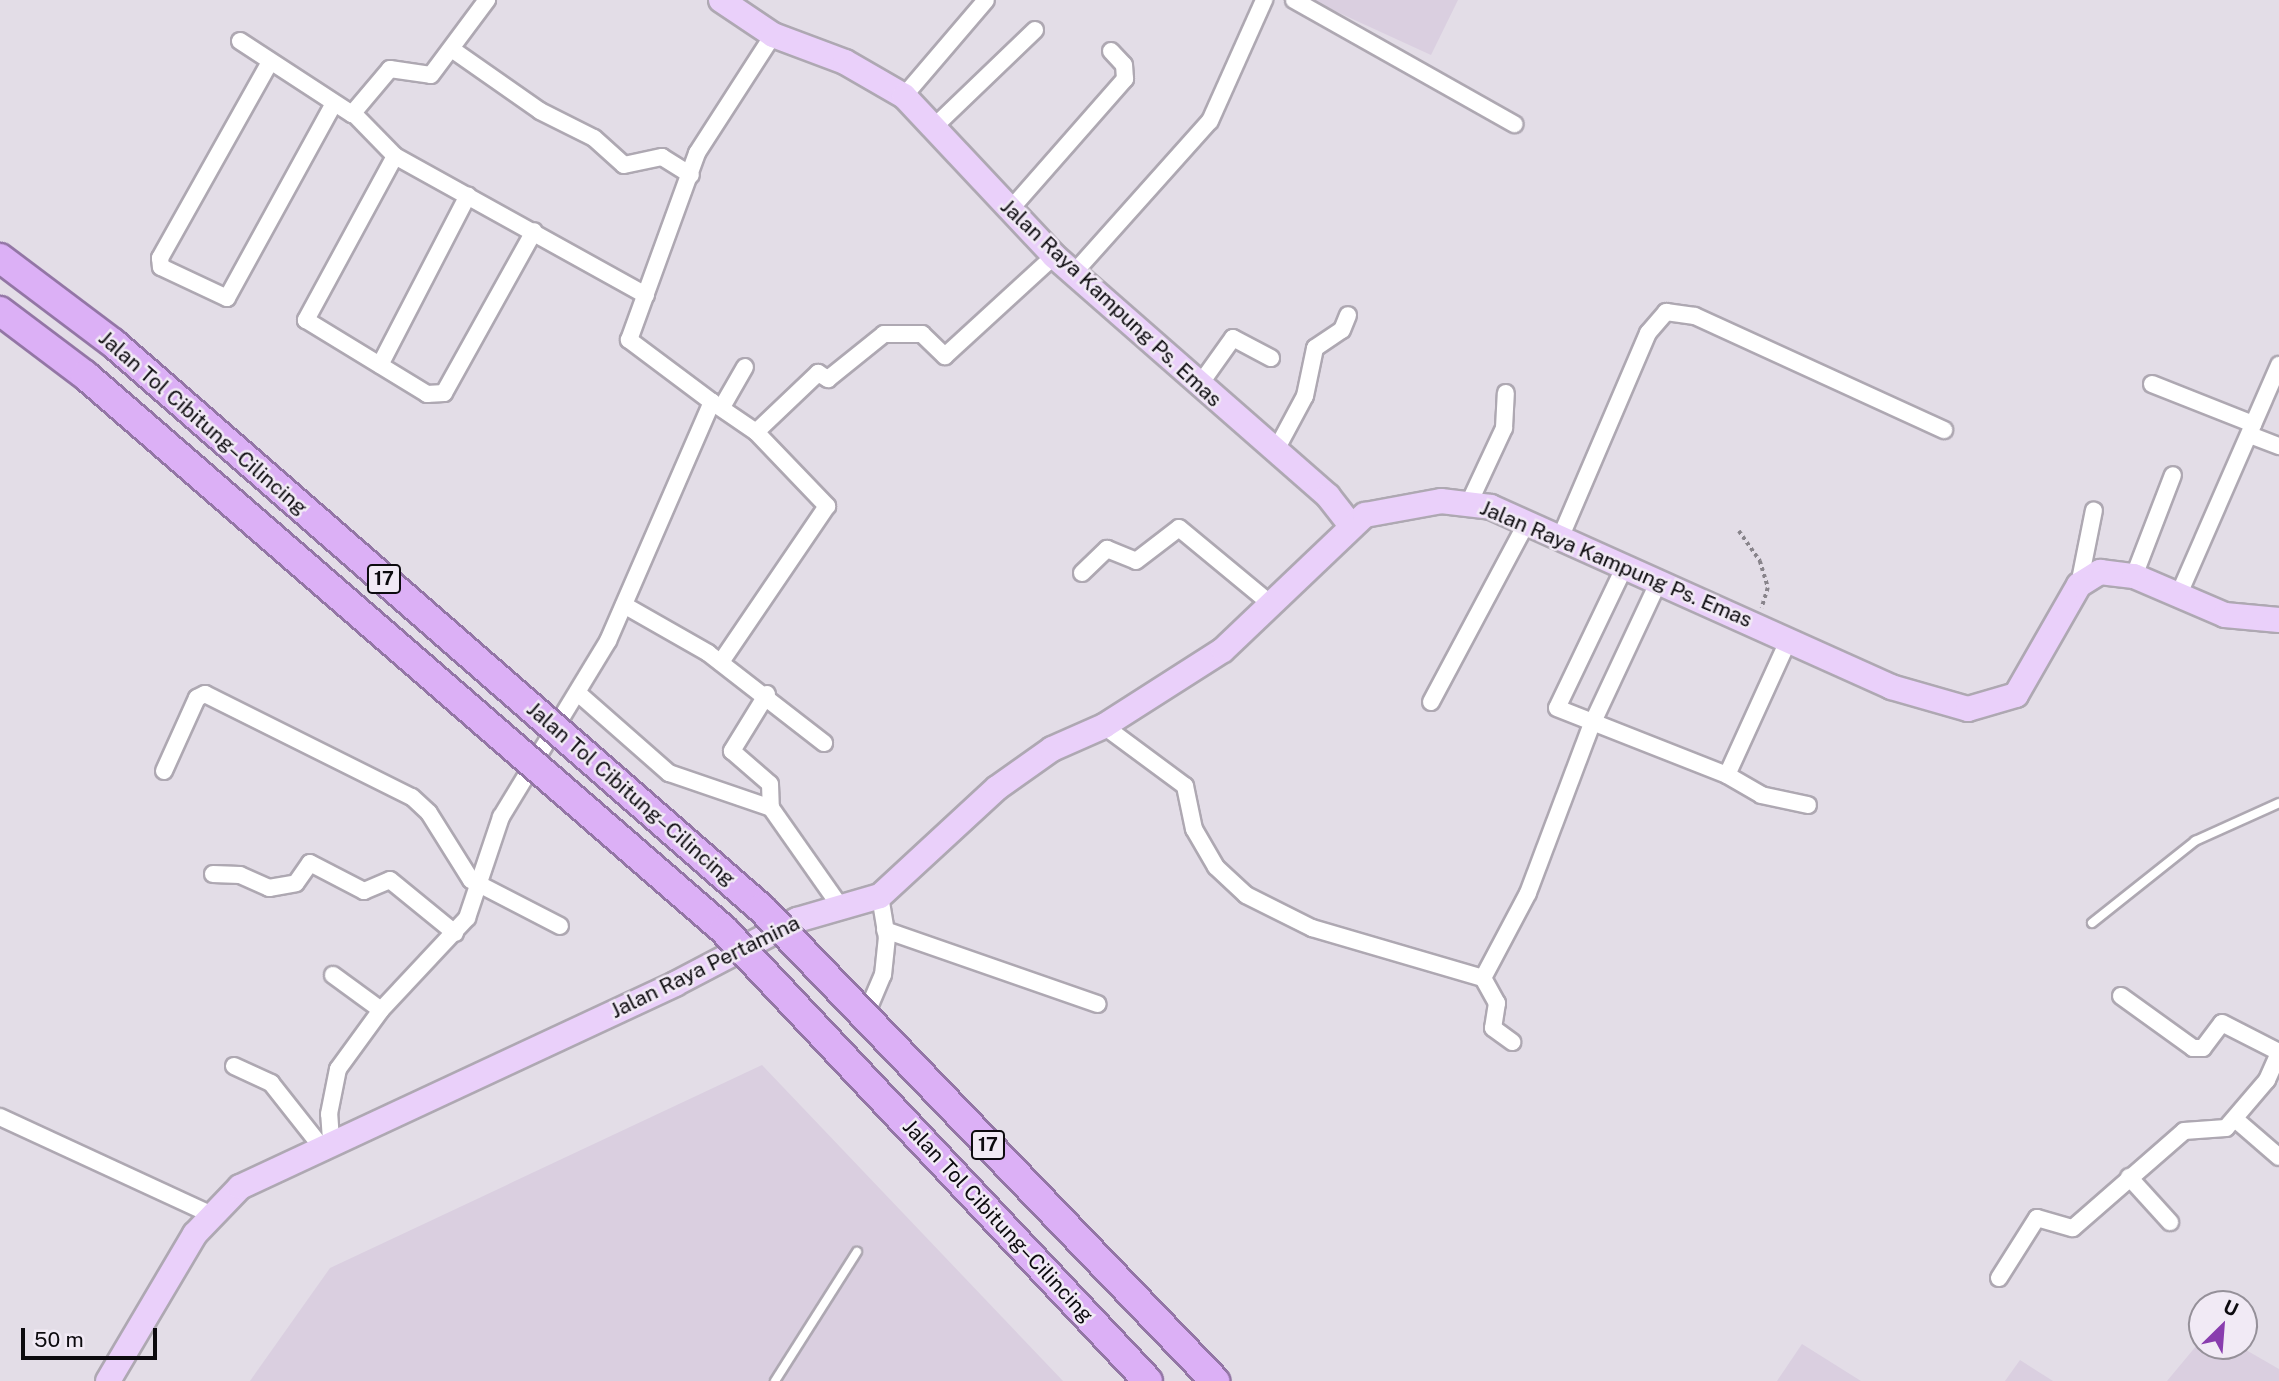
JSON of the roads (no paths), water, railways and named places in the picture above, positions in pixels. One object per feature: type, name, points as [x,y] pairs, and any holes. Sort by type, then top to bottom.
[{"type":"highway","name":"Jalan Tol Cibitung–Cilincing","points":[[0,258],[113,343],[761,908],[1215,1381]]},
{"type":"highway","name":"Jalan Tol Cibitung–Cilincing","points":[[0,311],[85,375],[723,929],[1149,1381]]},
{"type":"main road","name":"Jalan Raya Kampung Ps. Emas","points":[[721,0],[773,35],[845,62],[904,96],[1054,256],[1198,387],[1276,450],[1350,524],[1397,508],[1470,501],[1561,536],[1928,702],[1991,706],[2024,685],[2079,585]]},
{"type":"main road","name":"Jalan Raya Pertamina","points":[[108,1381],[210,1214],[264,1171],[676,984],[797,920],[880,896],[998,788],[1052,749],[1104,726],[1223,650],[1272,605],[1350,524]]},
{"type":"main road","points":[[2079,585],[2100,572],[2134,576],[2225,615],[2279,620]]},
{"type":"street","points":[[354,114],[390,69],[431,75],[453,50],[487,0]]},
{"type":"street","points":[[904,96],[986,0]]},
{"type":"street","points":[[1073,274],[1210,121],[1264,0]]},
{"type":"street","points":[[1294,0],[1514,124]]},
{"type":"street","points":[[934,127],[1035,30]]},
{"type":"street","points":[[721,662],[827,506],[756,432],[635,349],[629,340],[715,117],[773,35]]},
{"type":"street","points":[[240,41],[354,114],[395,156],[646,295]]},
{"type":"street","points":[[453,50],[540,111],[594,138],[624,165],[662,157],[691,174]]},
{"type":"street","points":[[1009,211],[1125,79],[1124,65],[1111,51]]},
{"type":"street","points":[[270,62],[160,258],[161,267],[227,298],[334,103]]},
{"type":"street","points":[[395,156],[306,320],[380,365],[440,397],[534,231]]},
{"type":"street","points":[[380,365],[468,195]]},
{"type":"street","points":[[756,432],[818,373],[828,379],[884,334],[922,334],[945,356],[1054,256]]},
{"type":"street","points":[[1561,536],[1648,333],[1666,312],[1695,316],[1944,430]]},
{"type":"street","points":[[1276,450],[1305,396],[1315,348],[1342,330],[1348,315]]},
{"type":"street","points":[[1198,387],[1233,338],[1271,358]]},
{"type":"street","points":[[2179,594],[2279,365]]},
{"type":"street","points":[[326,1143],[338,1069],[381,1010],[455,933],[480,887],[501,817],[579,694],[624,605],[717,404],[745,367]]},
{"type":"street","points":[[2152,384],[2279,446]]},
{"type":"street","points":[[1470,501],[1504,428],[1506,393]]},
{"type":"street","points":[[2134,576],[2173,475]]},
{"type":"street","points":[[2079,585],[2094,510]]},
{"type":"street","points":[[1431,702],[1527,522]]},
{"type":"street","points":[[1082,573],[1107,549],[1136,561],[1179,527],[1272,605]]},
{"type":"street","points":[[1625,566],[1557,703],[1592,724],[1727,775],[1761,795],[1808,805]]},
{"type":"street","points":[[1483,978],[1528,893],[1592,724],[1659,581]]},
{"type":"street","points":[[624,605],[721,662],[766,695],[824,744]]},
{"type":"street","points":[[1727,775],[1789,639]]},
{"type":"street","points":[[164,771],[197,698],[205,694],[422,804],[480,887],[560,926]]},
{"type":"street","points":[[579,694],[669,773],[771,808]]},
{"type":"street","points":[[766,695],[732,751],[770,784],[771,808],[842,909]]},
{"type":"street","points":[[1104,726],[1185,786],[1194,829],[1216,867],[1246,895],[1312,928],[1483,978],[1497,1003],[1493,1028],[1512,1042]]},
{"type":"street","points":[[214,874],[240,874],[270,888],[296,883],[310,863],[364,891],[390,880],[455,933]]},
{"type":"street","points":[[870,1005],[883,975],[886,930],[880,896]]},
{"type":"street","points":[[886,930],[1098,1004]]},
{"type":"street","points":[[333,975],[381,1010]]},
{"type":"street","points":[[1999,1278],[2037,1218],[2073,1228],[2184,1131],[2208,1133],[2235,1119],[2273,1083],[2279,1053],[2222,1023],[2203,1048],[2193,1048],[2121,996]]},
{"type":"street","points":[[233,1066],[271,1083],[326,1143]]},
{"type":"street","points":[[0,1117],[210,1214]]},
{"type":"street","points":[[2235,1119],[2279,1157]]},
{"type":"street","points":[[2129,1177],[2171,1222]]},
{"type":"lane","points":[[2092,923],[2194,841],[2279,803]]},
{"type":"lane","points":[[775,1381],[857,1252]]}]
